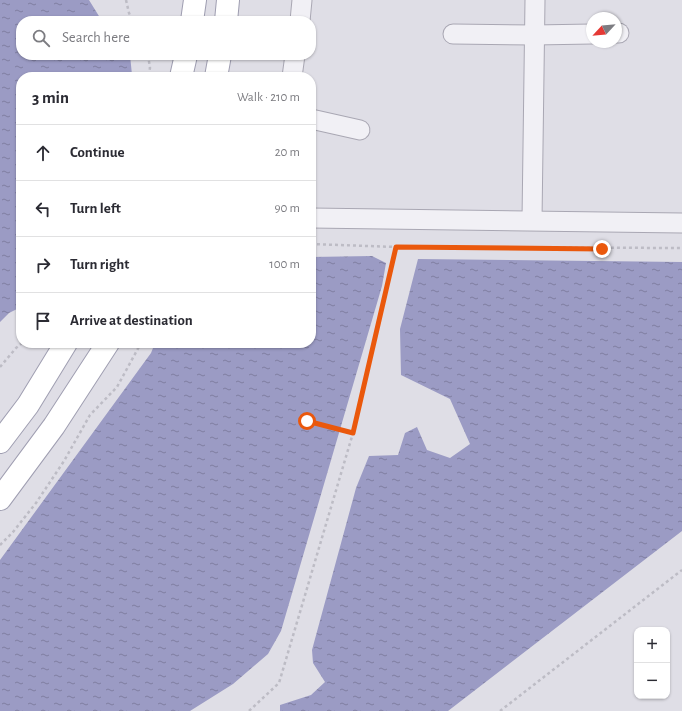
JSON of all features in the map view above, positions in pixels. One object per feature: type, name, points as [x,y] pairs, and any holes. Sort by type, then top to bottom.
[{"type":"main road","points":[[193,16],[195,0]]},
{"type":"main road","points":[[226,16],[228,0]]},
{"type":"main road","points":[[182,72],[185,60]]},
{"type":"main road","points":[[217,72],[219,60]]},
{"type":"main road","points":[[0,442],[28,405],[63,348]]},
{"type":"main road","points":[[0,499],[54,426],[105,348]]},
{"type":"street","points":[[300,16],[302,0]]},
{"type":"street","points":[[532,220],[534,0]]},
{"type":"street","points":[[453,34],[586,34]]},
{"type":"street","points":[[293,72],[294,60]]},
{"type":"street","points":[[316,120],[360,130]]},
{"type":"street","points":[[316,218],[682,223]]},
{"type":"path","points":[[126,0],[130,16]]},
{"type":"path","points":[[149,60],[149,72]]},
{"type":"path","points":[[316,244],[396,247],[682,248]]},
{"type":"path","points":[[250,711],[279,683],[353,433],[396,247]]},
{"type":"path","points":[[0,368],[18,348]]},
{"type":"path","points":[[0,545],[13,532],[36,503],[64,461],[90,415],[117,387],[138,348]]},
{"type":"path","points":[[306,426],[307,419],[353,433]]},
{"type":"path","points":[[500,711],[682,570]]},
{"type":"water","points":[[0,0],[89,0],[99,16],[16,16],[16,60],[130,60],[132,72],[16,72],[16,310],[9,313],[0,322]]},
{"type":"water","points":[[372,256],[386,263],[382,286],[281,631],[268,654],[233,684],[190,711],[0,711],[0,560],[151,353],[153,348],[316,348],[316,257]]},
{"type":"water","points":[[418,259],[682,262],[682,531],[448,711],[280,711],[280,705],[311,695],[325,682],[313,663],[312,650],[356,488],[369,456],[398,455],[405,433],[417,427],[427,450],[450,458],[470,444],[450,399],[401,375],[400,329]]},
{"type":"route","points":[[307,421],[353,433],[396,247],[602,249]]}]
